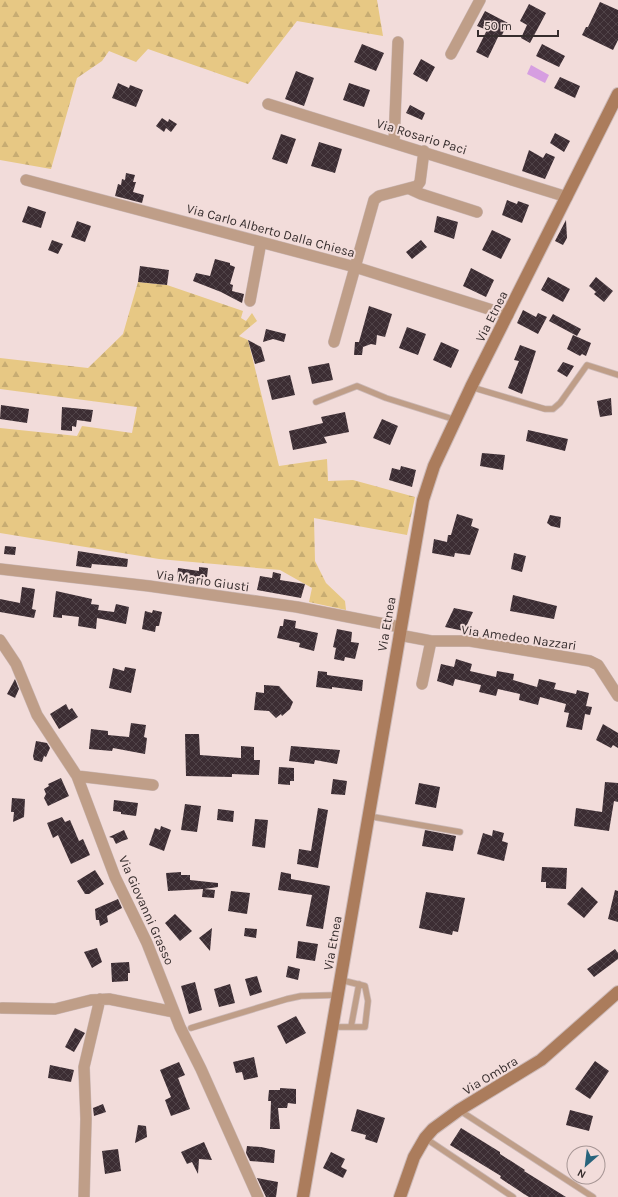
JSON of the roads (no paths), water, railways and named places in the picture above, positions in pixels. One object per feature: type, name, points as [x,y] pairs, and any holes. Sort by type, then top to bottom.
[{"type":"main road","name":"Via Etnea","points":[[303,1197],[399,631],[423,500],[444,445],[471,388],[618,94]]},
{"type":"main road","name":"Via Ombra","points":[[400,1197],[414,1157],[424,1138],[459,1110],[541,1060],[618,992]]},
{"type":"street","points":[[452,54],[480,0]]},
{"type":"street","points":[[394,142],[398,42]]},
{"type":"street","name":"Via Rosario Paci","points":[[268,104],[424,151],[567,197]]},
{"type":"street","points":[[334,342],[374,200],[379,196],[410,189],[420,182],[424,151]]},
{"type":"street","name":"Via Carlo Alberto Dalla Chiesa","points":[[26,180],[355,267],[508,315]]},
{"type":"street","points":[[410,189],[477,212]]},
{"type":"street","points":[[250,301],[261,242]]},
{"type":"street","name":"Via Mario Giusti","points":[[0,569],[149,586],[297,607],[399,631]]},
{"type":"street","name":"Via Amedeo Nazzari","points":[[399,631],[431,641],[470,642],[590,661],[598,665],[618,696]]},
{"type":"street","name":"Via Giovanni Grasso","points":[[0,640],[16,664],[37,715],[77,776],[115,877],[147,943],[174,1012],[258,1197]]},
{"type":"street","points":[[422,684],[431,641]]},
{"type":"street","points":[[77,776],[153,785]]},
{"type":"street","points":[[84,1197],[86,1119],[84,1067],[100,999]]},
{"type":"street","points":[[2,1008],[55,1009],[100,999],[110,999],[174,1012]]},
{"type":"lane","points":[[471,388],[545,409],[553,409],[560,403],[587,365],[618,375]]},
{"type":"lane","points":[[316,402],[357,386],[386,398],[456,420]]},
{"type":"lane","points":[[368,816],[460,832]]},
{"type":"lane","points":[[332,1027],[366,1027],[368,1002],[365,986],[340,980]]},
{"type":"lane","points":[[351,1027],[359,984]]},
{"type":"lane","points":[[191,1028],[300,996],[338,995]]},
{"type":"lane","points":[[459,1110],[593,1197]]},
{"type":"lane","points":[[424,1138],[513,1197]]}]
